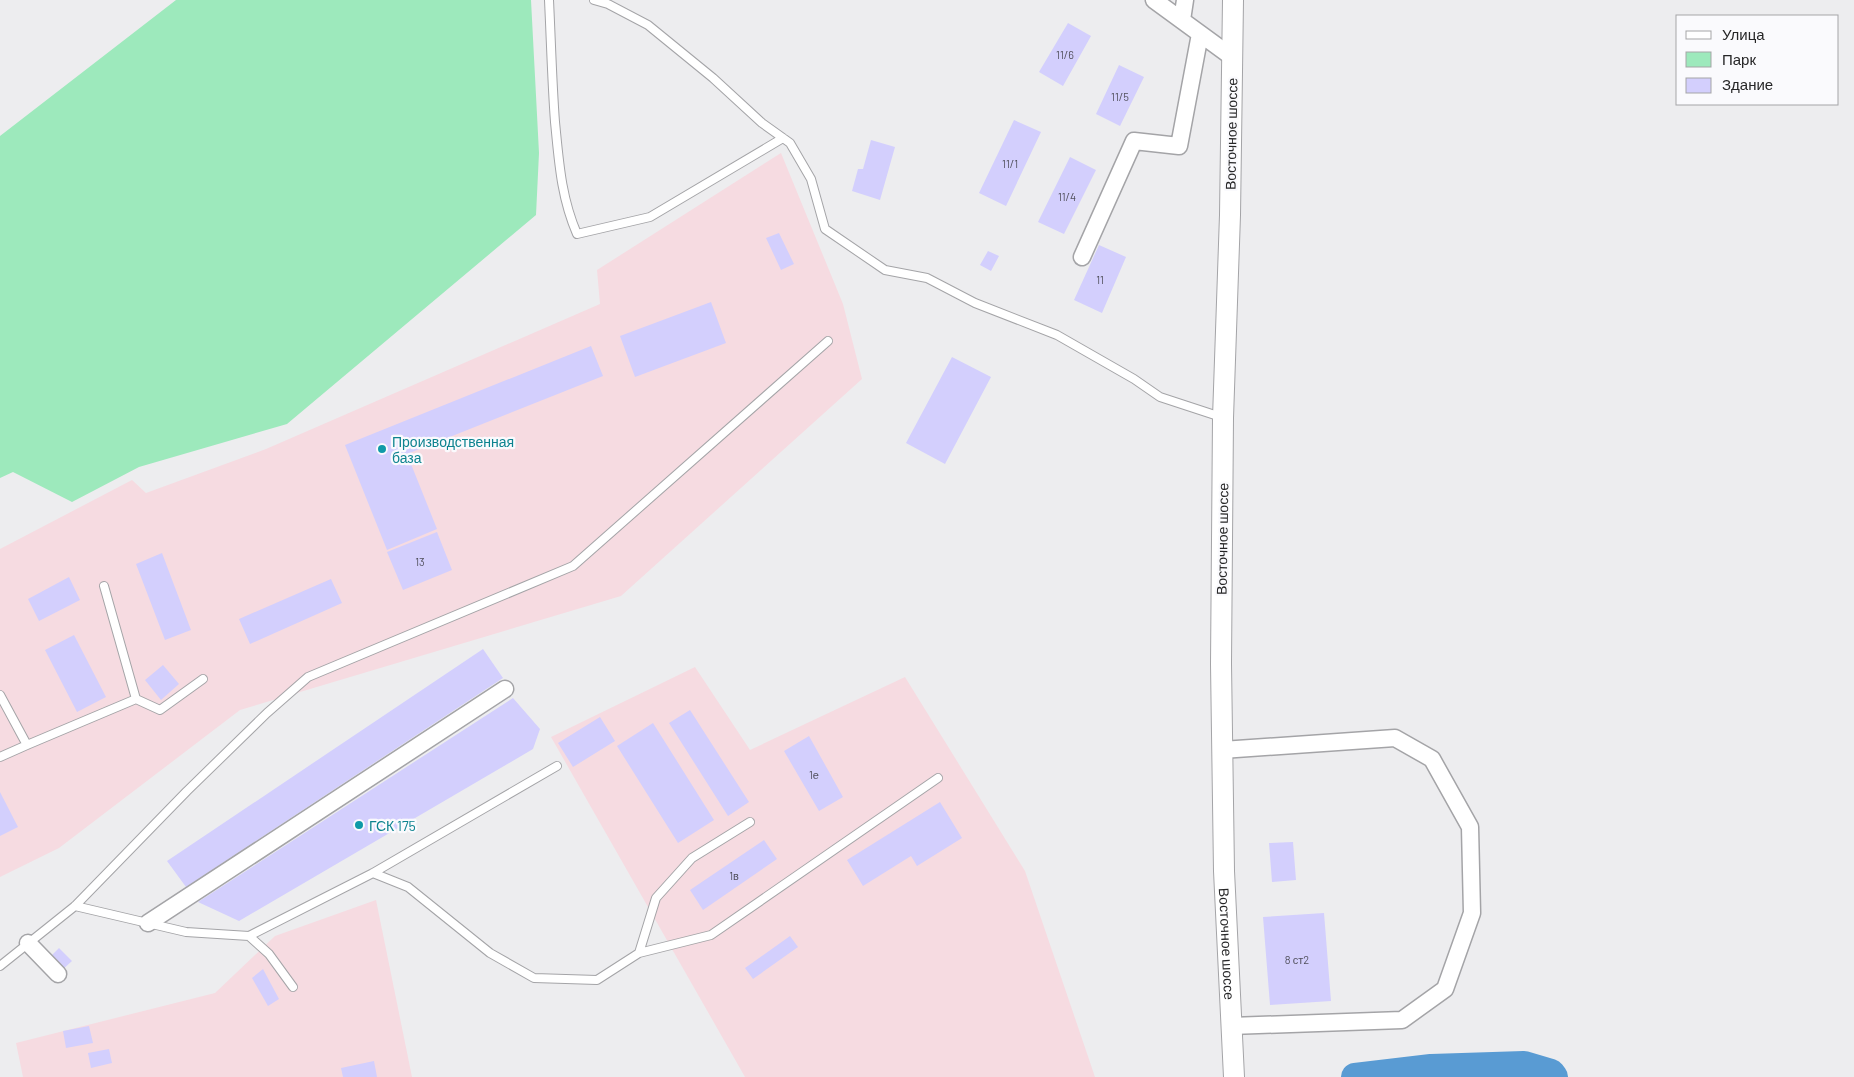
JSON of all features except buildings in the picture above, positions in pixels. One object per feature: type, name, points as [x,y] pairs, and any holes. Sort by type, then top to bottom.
[{"type":"street","points":[[1154,0],[1232,57]]},
{"type":"street","points":[[1182,20],[1185,0]]},
{"type":"street","name":"Восточное шоссе","points":[[1233,0],[1221,664],[1224,871],[1234,1077]]},
{"type":"street","points":[[1082,256],[1134,141],[1179,146],[1200,34]]},
{"type":"street","points":[[148,923],[504,689]]},
{"type":"street","points":[[1222,750],[1395,738],[1432,759],[1470,828],[1472,913],[1445,989],[1402,1020],[1231,1026]]},
{"type":"street","points":[[28,943],[58,974]]},
{"type":"lane","points":[[549,0],[552,73],[560,178],[577,234],[650,217],[783,138]]},
{"type":"lane","points":[[594,0],[608,4],[648,25],[713,78],[762,123],[790,143],[811,179],[825,229],[885,270],[926,278],[975,303],[1057,335],[1134,379],[1160,397],[1224,418]]},
{"type":"lane","points":[[0,966],[75,906],[193,784],[267,713],[308,678],[573,566],[828,341]]},
{"type":"lane","points":[[104,586],[136,699]]},
{"type":"lane","points":[[0,757],[136,699],[160,710],[203,679]]},
{"type":"lane","points":[[0,695],[27,745]]},
{"type":"lane","points":[[75,906],[186,932],[249,936],[373,873],[557,766]]},
{"type":"lane","points":[[373,873],[408,887],[490,953],[534,978],[597,980],[639,953],[711,935],[938,778]]},
{"type":"lane","points":[[639,953],[656,898],[692,858],[750,822]]},
{"type":"lane","points":[[249,936],[269,954],[293,987]]},
{"type":"shaded area","points":[[781,153],[843,304],[862,379],[621,596],[240,710],[59,848],[0,877],[0,549],[132,480],[146,493],[266,449],[600,304],[597,270]]},
{"type":"shaded area","points":[[695,667],[750,750],[905,677],[1025,871],[1095,1077],[745,1077],[551,737]]},
{"type":"shaded area","points":[[376,900],[412,1077],[23,1077],[16,1043],[215,993],[275,936]]},
{"type":"green space","points":[[176,0],[531,0],[539,153],[536,215],[287,424],[139,467],[72,502],[13,472],[0,478],[0,136]]},
{"type":"waterway","points":[[1355,1077],[1431,1068],[1524,1065],[1551,1073],[1554,1077]]},
{"type":"place","name":"Производственная база","points":[[382,449]]},
{"type":"place","name":"ГСК 175","points":[[359,825]]}]
